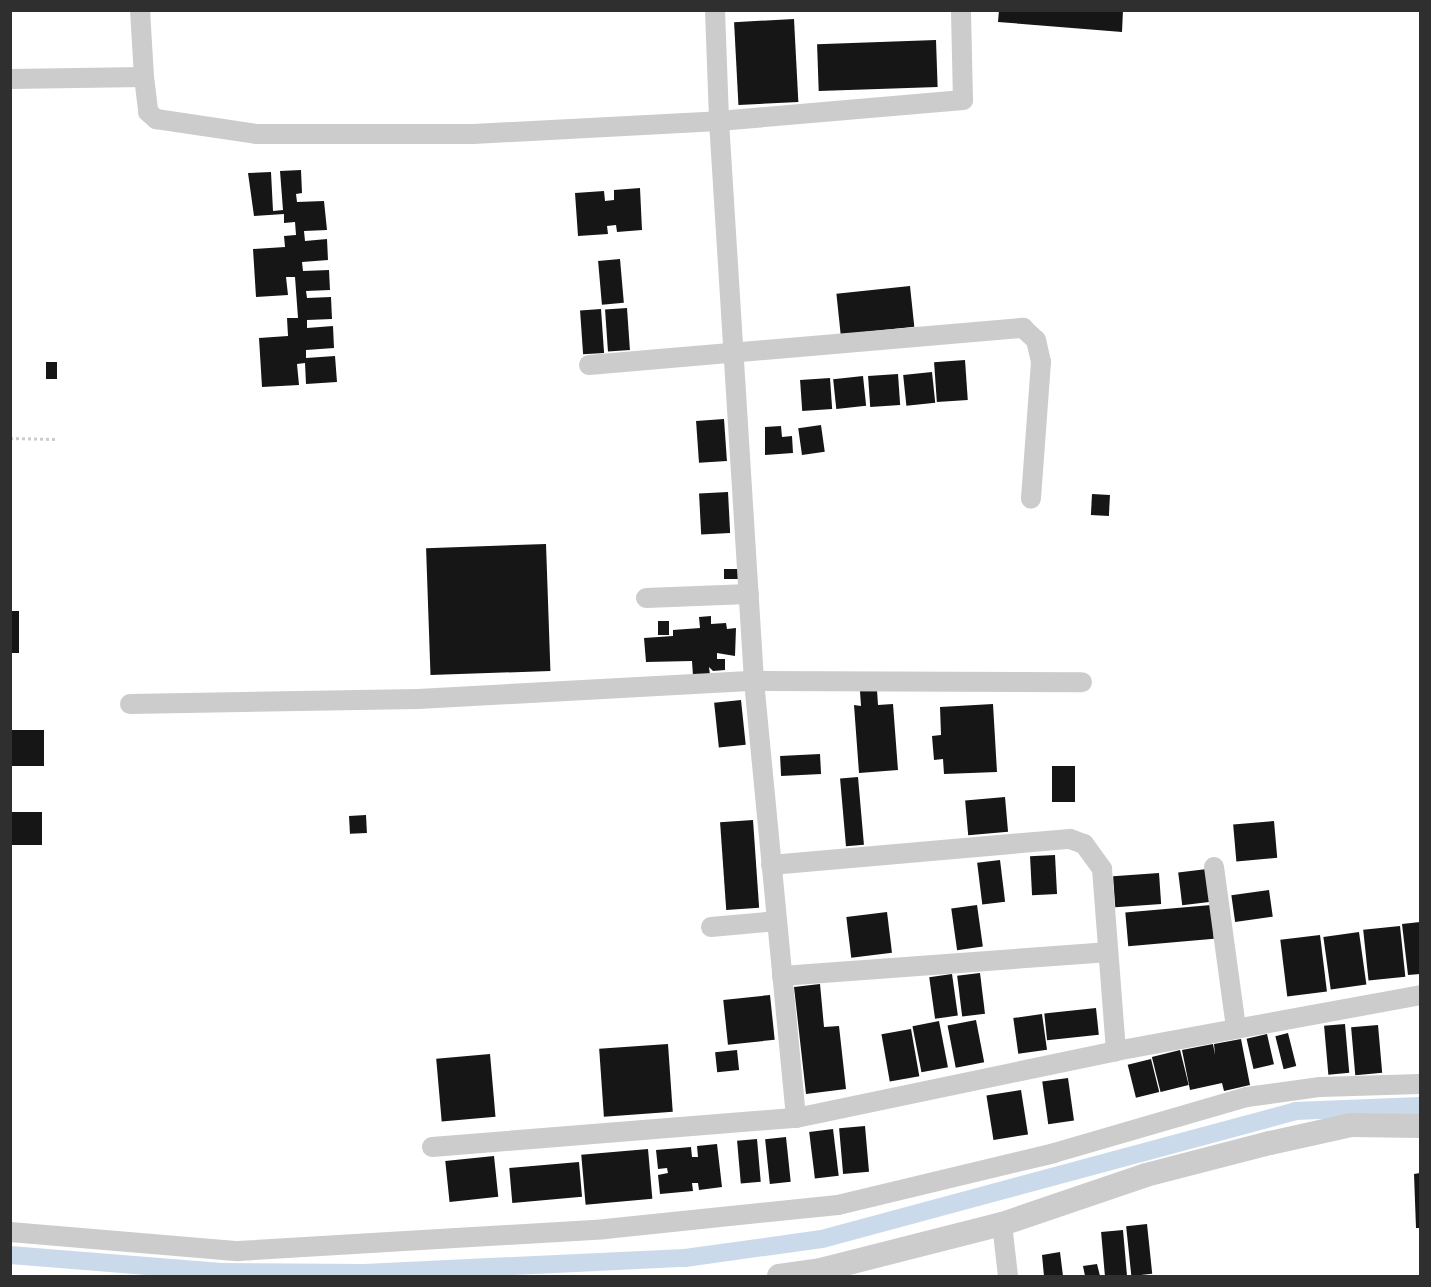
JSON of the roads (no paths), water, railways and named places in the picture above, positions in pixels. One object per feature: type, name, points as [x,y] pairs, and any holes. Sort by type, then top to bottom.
[{"type":"street","points":[[140,10],[148,112],[156,119],[256,134],[473,134],[719,121],[963,100],[961,10]]},
{"type":"street","points":[[715,10],[719,121],[736,355],[754,681],[795,1118]]},
{"type":"street","points":[[10,79],[144,77]]},
{"type":"street","points":[[589,365],[736,355],[1023,328],[1036,340],[1041,362],[1032,499]]},
{"type":"street","points":[[646,598],[749,594]]},
{"type":"street","points":[[130,704],[418,699],[754,681],[1082,682]]},
{"type":"street","points":[[771,865],[1070,839],[1084,844],[1101,869],[1106,952],[1116,1051]]},
{"type":"street","points":[[1214,867],[1236,1028]]},
{"type":"street","points":[[711,927],[777,921]]},
{"type":"street","points":[[782,976],[1106,952]]},
{"type":"street","points":[[432,1147],[795,1118],[1116,1051],[1420,995]]},
{"type":"street","points":[[10,1232],[238,1251],[605,1229],[838,1204],[1054,1154],[1246,1097],[1320,1087],[1420,1084]]},
{"type":"street","points":[[779,1276],[821,1270],[1002,1224],[1146,1175],[1270,1143],[1351,1125],[1420,1126]]},
{"type":"street","points":[[1002,1224],[1008,1276]]},
{"type":"waterway","points":[[10,1255],[221,1272],[364,1273],[685,1258],[822,1239],[1295,1111],[1420,1106]]}]
